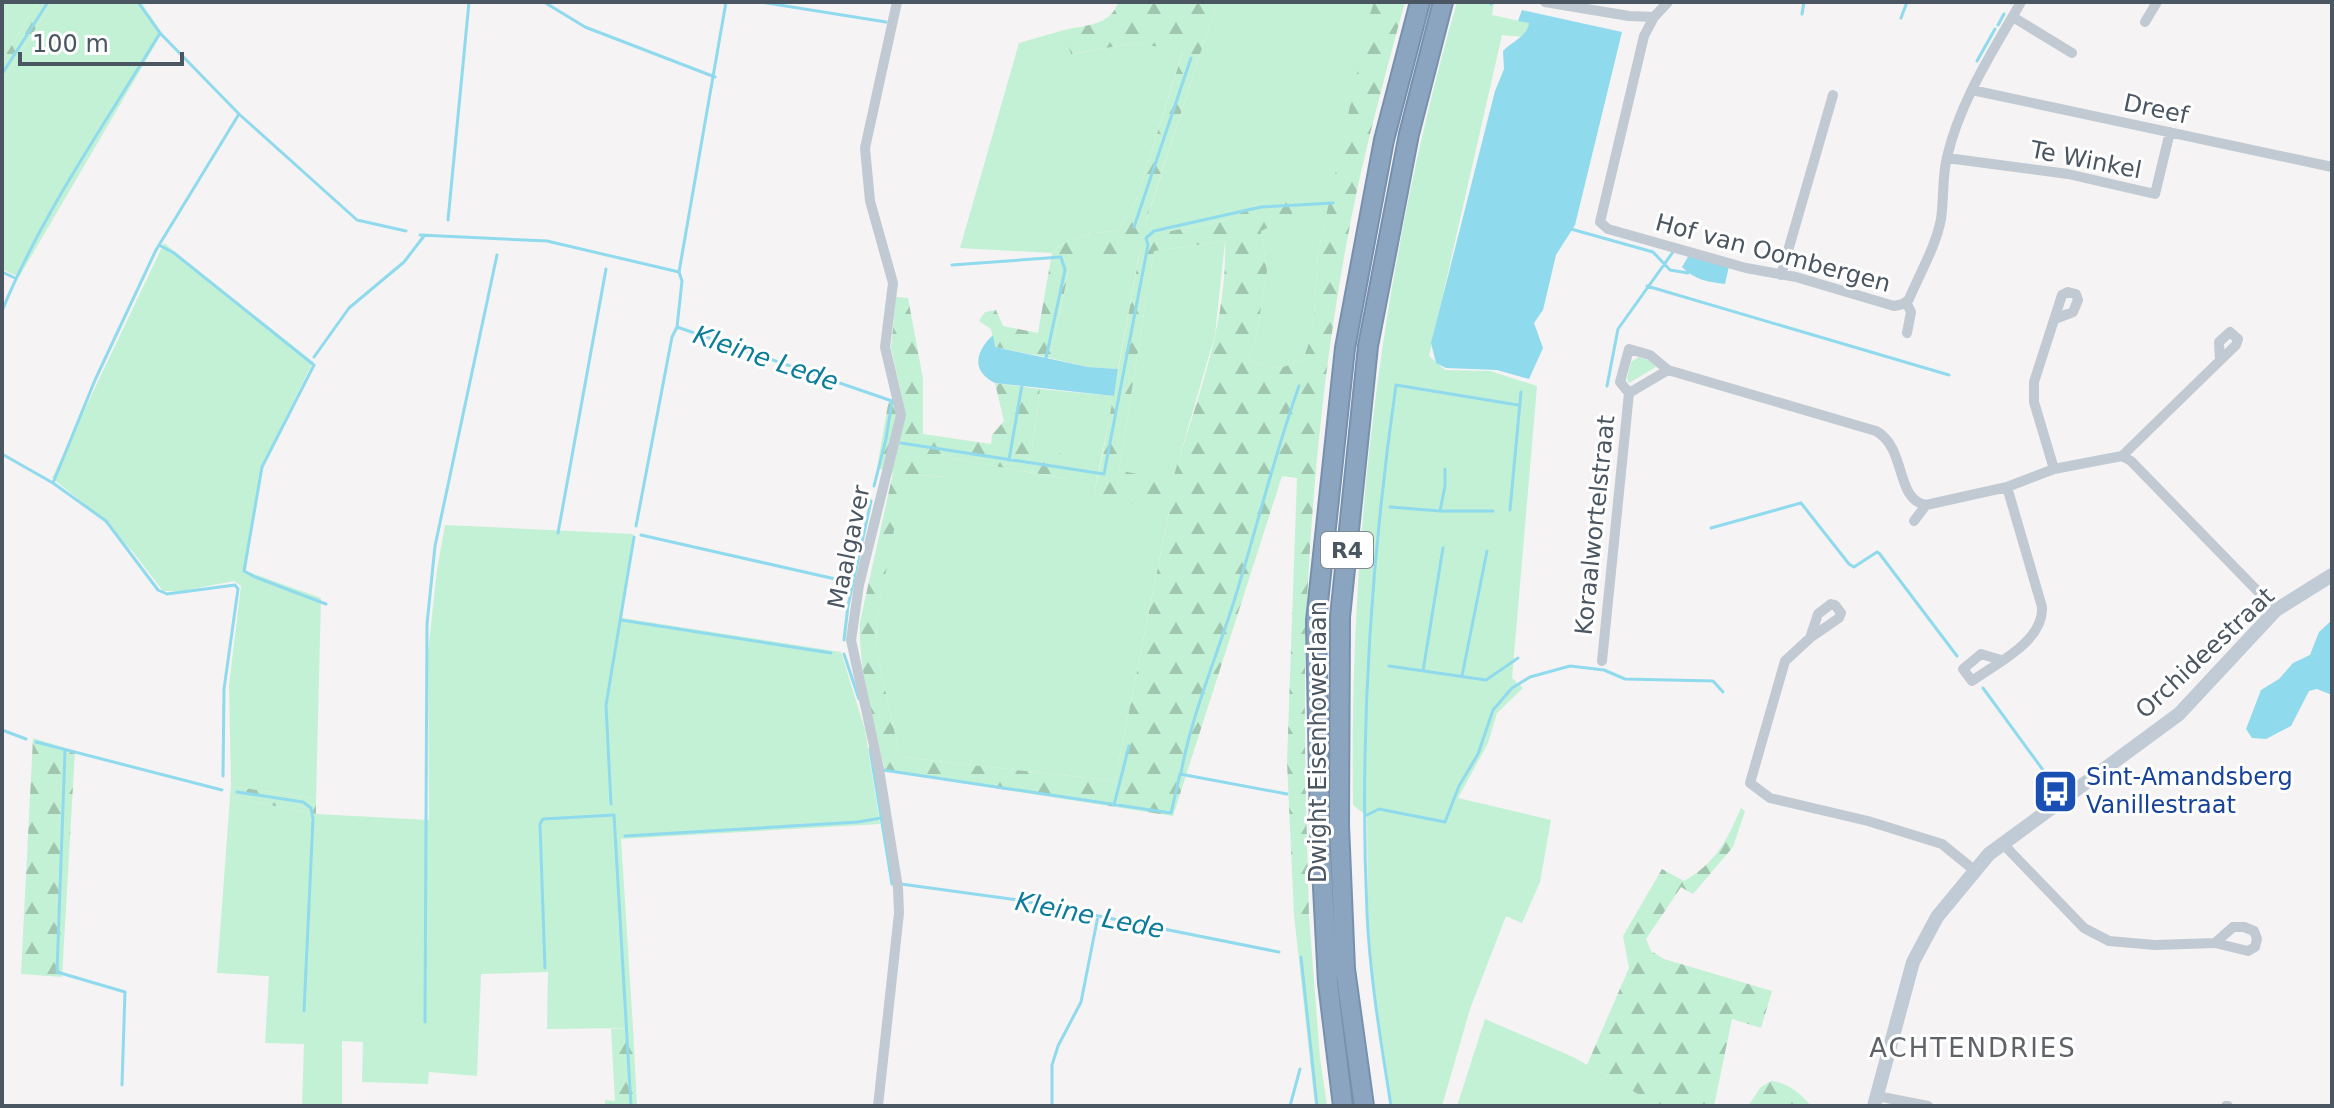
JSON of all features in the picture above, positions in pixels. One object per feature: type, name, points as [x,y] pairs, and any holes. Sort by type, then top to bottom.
[{"type":"highway","name":"Dwight Eisenhowerlaan","points":[[1343,1106],[1328,983],[1320,846],[1316,621],[1345,348],[1384,140],[1420,2]]},
{"type":"highway","name":"Dwight Eisenhowerlaan","points":[[1364,1106],[1345,969],[1339,825],[1340,617],[1368,346],[1409,134],[1443,2]]},
{"type":"street","name":"Maalgaver","points":[[878,1106],[899,913],[879,769],[851,640],[862,571],[901,415],[885,347],[893,283],[870,201],[865,148],[897,2]]},
{"type":"street","points":[[1545,2],[1629,16],[1654,17],[1668,2]]},
{"type":"street","name":"Hof van Oombergen","points":[[1654,17],[1644,36],[1600,222],[1608,229],[1889,306],[1899,306],[1906,302],[1939,227],[1947,158],[1972,90],[2021,2]]},
{"type":"street","points":[[2145,22],[2157,2]]},
{"type":"street","points":[[2013,17],[2072,53]]},
{"type":"street","name":"Dreef","points":[[1972,90],[2332,167]]},
{"type":"street","points":[[1781,275],[1833,95]]},
{"type":"street","name":"Te Winkel","points":[[1947,158],[2068,174],[2155,194],[2170,132]]},
{"type":"street","points":[[1906,302],[1911,312],[1907,333]]},
{"type":"street","points":[[2054,469],[2034,402],[2034,382],[2055,319]]},
{"type":"street","name":"Koraalwortelstraat","points":[[1602,661],[1629,393],[1620,382],[1629,349],[1650,355],[1668,370],[1876,431],[1892,445],[1908,496],[1922,505]]},
{"type":"street","points":[[1914,521],[1922,505],[2007,487],[2054,469],[2122,456],[2220,360]]},
{"type":"street","name":"Koraalwortelstraat","points":[[1629,393],[1668,370]]},
{"type":"street","points":[[2122,456],[2131,461],[2276,610]]},
{"type":"street","points":[[2001,660],[2038,630],[2042,618],[2042,607],[2007,487]]},
{"type":"street","name":"Orchideestraat","points":[[1876,1101],[1913,962],[1937,917],[1974,870],[1989,854],[2179,714],[2276,610],[2332,575]]},
{"type":"street","points":[[1810,638],[1785,661],[1750,783],[1770,798],[1868,821],[1942,844],[1974,870]]},
{"type":"street","points":[[2003,844],[2084,928],[2109,941],[2155,945],[2215,943]]},
{"type":"street","points":[[1876,1101],[1928,1106]]},
{"type":"green space","points":[[2,2],[38,2],[2,61]]},
{"type":"green space","points":[[38,2],[52,2],[2,83],[2,61]]},
{"type":"green space","points":[[52,2],[141,2],[162,33],[19,277],[2,269],[2,83]]},
{"type":"green space","points":[[1118,2],[1217,2],[1146,221],[1161,230],[1171,231],[1226,220],[1280,195],[1294,205],[1291,217],[1261,231],[1267,271],[1249,361],[1280,368],[1303,360],[1313,331],[1318,253],[1374,2],[1405,2],[1347,238],[1319,434],[1305,665],[1309,916],[1294,915],[1287,762],[1297,478],[1282,476],[1173,816],[885,771],[868,697],[860,622],[893,473],[877,468],[889,399],[903,401],[891,348],[896,297],[908,298],[923,379],[923,434],[991,444],[992,435],[1004,421],[995,383],[1040,389],[1032,449],[1069,455],[1068,479],[949,458],[946,477],[905,474],[876,622],[877,653],[900,757],[1115,781],[1169,512],[1094,494],[1140,251],[1070,265],[1050,358],[995,347],[991,329],[979,321],[985,312],[996,310],[1003,326],[1038,333],[1052,253],[1074,238],[1118,230],[1136,201],[1183,51],[1136,43],[1071,54],[1064,30],[1096,23],[1115,10]],"holes":[[[1225,241],[1225,272],[1216,333],[1172,482],[1119,470],[1154,251]]]},
{"type":"green space","points":[[1217,2],[1374,2],[1318,253],[1313,331],[1303,360],[1280,368],[1249,361],[1267,271],[1261,231],[1275,224],[1280,195],[1226,220],[1171,231],[1161,230],[1146,222]]},
{"type":"green space","points":[[1457,2],[1494,2],[1492,15],[1529,23],[1523,37],[1502,35],[1429,356],[1445,370],[1490,371],[1537,386],[1512,678],[1523,688],[1497,713],[1488,743],[1458,798],[1551,820],[1540,882],[1522,923],[1506,916],[1470,1009],[1442,1106],[1392,1106],[1373,979],[1368,912],[1367,816],[1353,805],[1357,602],[1375,400],[1390,299],[1431,100]]},
{"type":"green space","points":[[1064,30],[1072,54],[1136,43],[1183,50],[1136,201],[1118,230],[1074,238],[1052,253],[960,248],[1019,43]]},
{"type":"green space","points":[[1225,241],[1215,335],[1172,483],[1119,470],[1154,251]]},
{"type":"green space","points":[[164,243],[313,362],[266,457],[257,492],[246,571],[321,598],[316,799],[231,786],[229,685],[241,586],[234,581],[182,591],[163,591],[133,552],[97,514],[52,478]]},
{"type":"green space","points":[[1140,250],[1118,369],[1088,367],[1050,358],[1070,265]]},
{"type":"green space","points":[[1639,357],[1654,362],[1656,367],[1629,383],[1631,362]]},
{"type":"green space","points":[[1040,389],[1114,396],[1094,494],[1169,511],[1115,781],[900,757],[877,653],[876,622],[904,474],[945,477],[949,458],[1067,479],[1032,450]]},
{"type":"green space","points":[[445,525],[633,534],[622,618],[841,652],[865,730],[880,824],[621,839],[633,1028],[547,1029],[548,972],[481,974],[477,1076],[429,1072],[428,1084],[362,1082],[363,1042],[342,1041],[342,1106],[302,1106],[304,1044],[265,1043],[269,976],[217,973],[230,797],[316,814],[429,820],[428,652]]},
{"type":"green space","points":[[33,738],[75,751],[62,977],[21,974]]},
{"type":"green space","points":[[231,786],[316,799],[316,814],[230,797]]},
{"type":"green space","points":[[1741,808],[1745,811],[1733,847],[1693,894],[1681,887],[1646,939],[1651,951],[1664,959],[1772,991],[1761,1028],[1732,1019],[1714,1106],[1659,1106],[1587,1065],[1629,968],[1623,936],[1662,869],[1684,881],[1695,874],[1719,850]]},
{"type":"green space","points":[[1294,915],[1309,916],[1320,1058],[1327,1106],[1315,1106]]},
{"type":"green space","points":[[1485,1019],[1573,1057],[1659,1106],[1457,1106]]},
{"type":"green space","points":[[633,1028],[637,1106],[605,1106],[605,1100],[615,1101],[611,1029]]},
{"type":"green space","points":[[1771,1081],[1794,1089],[1811,1106],[1748,1106],[1761,1087]]},
{"type":"water","points":[[1522,10],[1622,32],[1575,225],[1556,255],[1543,310],[1534,323],[1543,348],[1529,379],[1497,370],[1446,368],[1436,363],[1431,343],[1495,91],[1504,69],[1503,51],[1528,28],[1529,23],[1518,21]]},
{"type":"water","points":[[1689,255],[1729,266],[1725,284],[1702,280],[1682,267]]},
{"type":"water","points":[[993,335],[995,347],[1088,367],[1118,369],[1114,396],[995,383],[982,373],[978,361],[982,348]]},
{"type":"water","points":[[2332,620],[2332,695],[2317,689],[2309,691],[2291,726],[2266,739],[2252,738],[2246,729],[2261,690],[2279,679],[2293,663],[2310,655],[2319,632]]},
{"type":"waterway","points":[[2,74],[48,2]]},
{"type":"waterway","name":"Kleine Lede","points":[[138,2],[160,33],[240,115],[357,220],[406,231]]},
{"type":"waterway","points":[[448,220],[469,2]]},
{"type":"waterway","points":[[544,2],[585,27],[715,77]]},
{"type":"waterway","points":[[679,272],[726,2]]},
{"type":"waterway","points":[[761,2],[886,22]]},
{"type":"waterway","points":[[1802,14],[1804,2]]},
{"type":"waterway","points":[[1901,18],[1907,2]]},
{"type":"waterway","points":[[1998,25],[2004,14]]},
{"type":"waterway","points":[[1977,61],[1995,29]]},
{"type":"waterway","points":[[2,311],[55,204],[160,33]]},
{"type":"waterway","points":[[1134,227],[1191,58]]},
{"type":"waterway","points":[[223,776],[224,689],[238,589],[235,585],[167,594],[158,590],[106,521],[53,483],[95,380],[156,250],[239,114]]},
{"type":"waterway","points":[[901,443],[1104,474],[1148,245],[1146,238],[1154,231],[1261,207],[1333,203]]},
{"type":"waterway","points":[[1571,229],[1653,252],[1670,270],[1688,273]]},
{"type":"waterway","name":"Kleine Lede","points":[[420,235],[547,241],[679,272],[682,281],[677,327],[892,401],[874,486]]},
{"type":"waterway","points":[[314,357],[349,308],[404,262],[424,236]]},
{"type":"waterway","points":[[159,245],[174,253],[314,365],[262,467],[244,571],[326,604]]},
{"type":"waterway","points":[[1607,386],[1618,329],[1673,252]]},
{"type":"waterway","points":[[425,1022],[427,624],[435,546],[497,255]]},
{"type":"waterway","points":[[952,265],[1061,257],[1065,270],[1046,358]]},
{"type":"waterway","points":[[558,533],[606,269]]},
{"type":"waterway","points":[[2,272],[15,278]]},
{"type":"waterway","points":[[1647,286],[1949,375]]},
{"type":"waterway","points":[[636,526],[672,337],[677,327]]},
{"type":"waterway","points":[[1009,460],[1022,385]]},
{"type":"waterway","points":[[1391,1106],[1368,937],[1365,780],[1374,582],[1396,385],[1518,405]]},
{"type":"waterway","points":[[1181,773],[1198,707],[1235,598],[1299,386]]},
{"type":"waterway","points":[[1510,510],[1521,392]]},
{"type":"waterway","points":[[2,454],[53,483]]},
{"type":"waterway","points":[[1440,511],[1445,469]]},
{"type":"waterway","name":"Kleine Lede","points":[[844,640],[848,606],[871,501]]},
{"type":"waterway","points":[[1711,528],[1801,503],[1849,564],[1854,567],[1879,553],[1957,656]]},
{"type":"waterway","points":[[1390,507],[1493,511]]},
{"type":"waterway","points":[[641,535],[853,583]]},
{"type":"waterway","points":[[611,804],[606,705],[634,537]]},
{"type":"waterway","points":[[1423,671],[1443,548]]},
{"type":"waterway","points":[[1462,676],[1487,551]]},
{"type":"waterway","points":[[621,620],[831,653]]},
{"type":"waterway","name":"Kleine Lede","points":[[844,654],[859,699]]},
{"type":"waterway","points":[[1389,666],[1486,680],[1518,658]]},
{"type":"waterway","points":[[1367,815],[1379,809],[1445,822],[1459,786],[1478,754],[1493,710],[1512,688],[1530,677],[1570,666],[1604,670],[1625,679],[1713,681],[1723,692]]},
{"type":"waterway","points":[[1983,688],[2054,785]]},
{"type":"waterway","points":[[2,730],[26,739]]},
{"type":"waterway","points":[[36,742],[222,790]]},
{"type":"waterway","points":[[1114,805],[1129,746]]},
{"type":"waterway","name":"Kleine Lede","points":[[870,749],[892,884]]},
{"type":"waterway","points":[[65,751],[57,972],[125,992],[122,1085]]},
{"type":"waterway","points":[[883,770],[1171,813],[1180,774],[1287,794]]},
{"type":"waterway","points":[[237,792],[303,802],[311,808],[304,1011]]},
{"type":"waterway","points":[[545,968],[540,824],[543,819],[614,815],[631,1106]]},
{"type":"waterway","points":[[625,836],[881,818]]},
{"type":"waterway","name":"Kleine Lede","points":[[901,884],[1018,900],[1279,952]]},
{"type":"waterway","points":[[1052,1106],[1052,1065],[1058,1046],[1081,1002],[1098,916]]},
{"type":"waterway","name":"Kleine Lede","points":[[1301,957],[1317,1106]]},
{"type":"waterway","points":[[1290,1106],[1300,1069]]},
{"type":"place","name":"Sint-Amandsberg Vanillestraat","points":[[2055,791]]},
{"type":"district","name":"ACHTENDRIES","points":[[1973,1048]]}]
